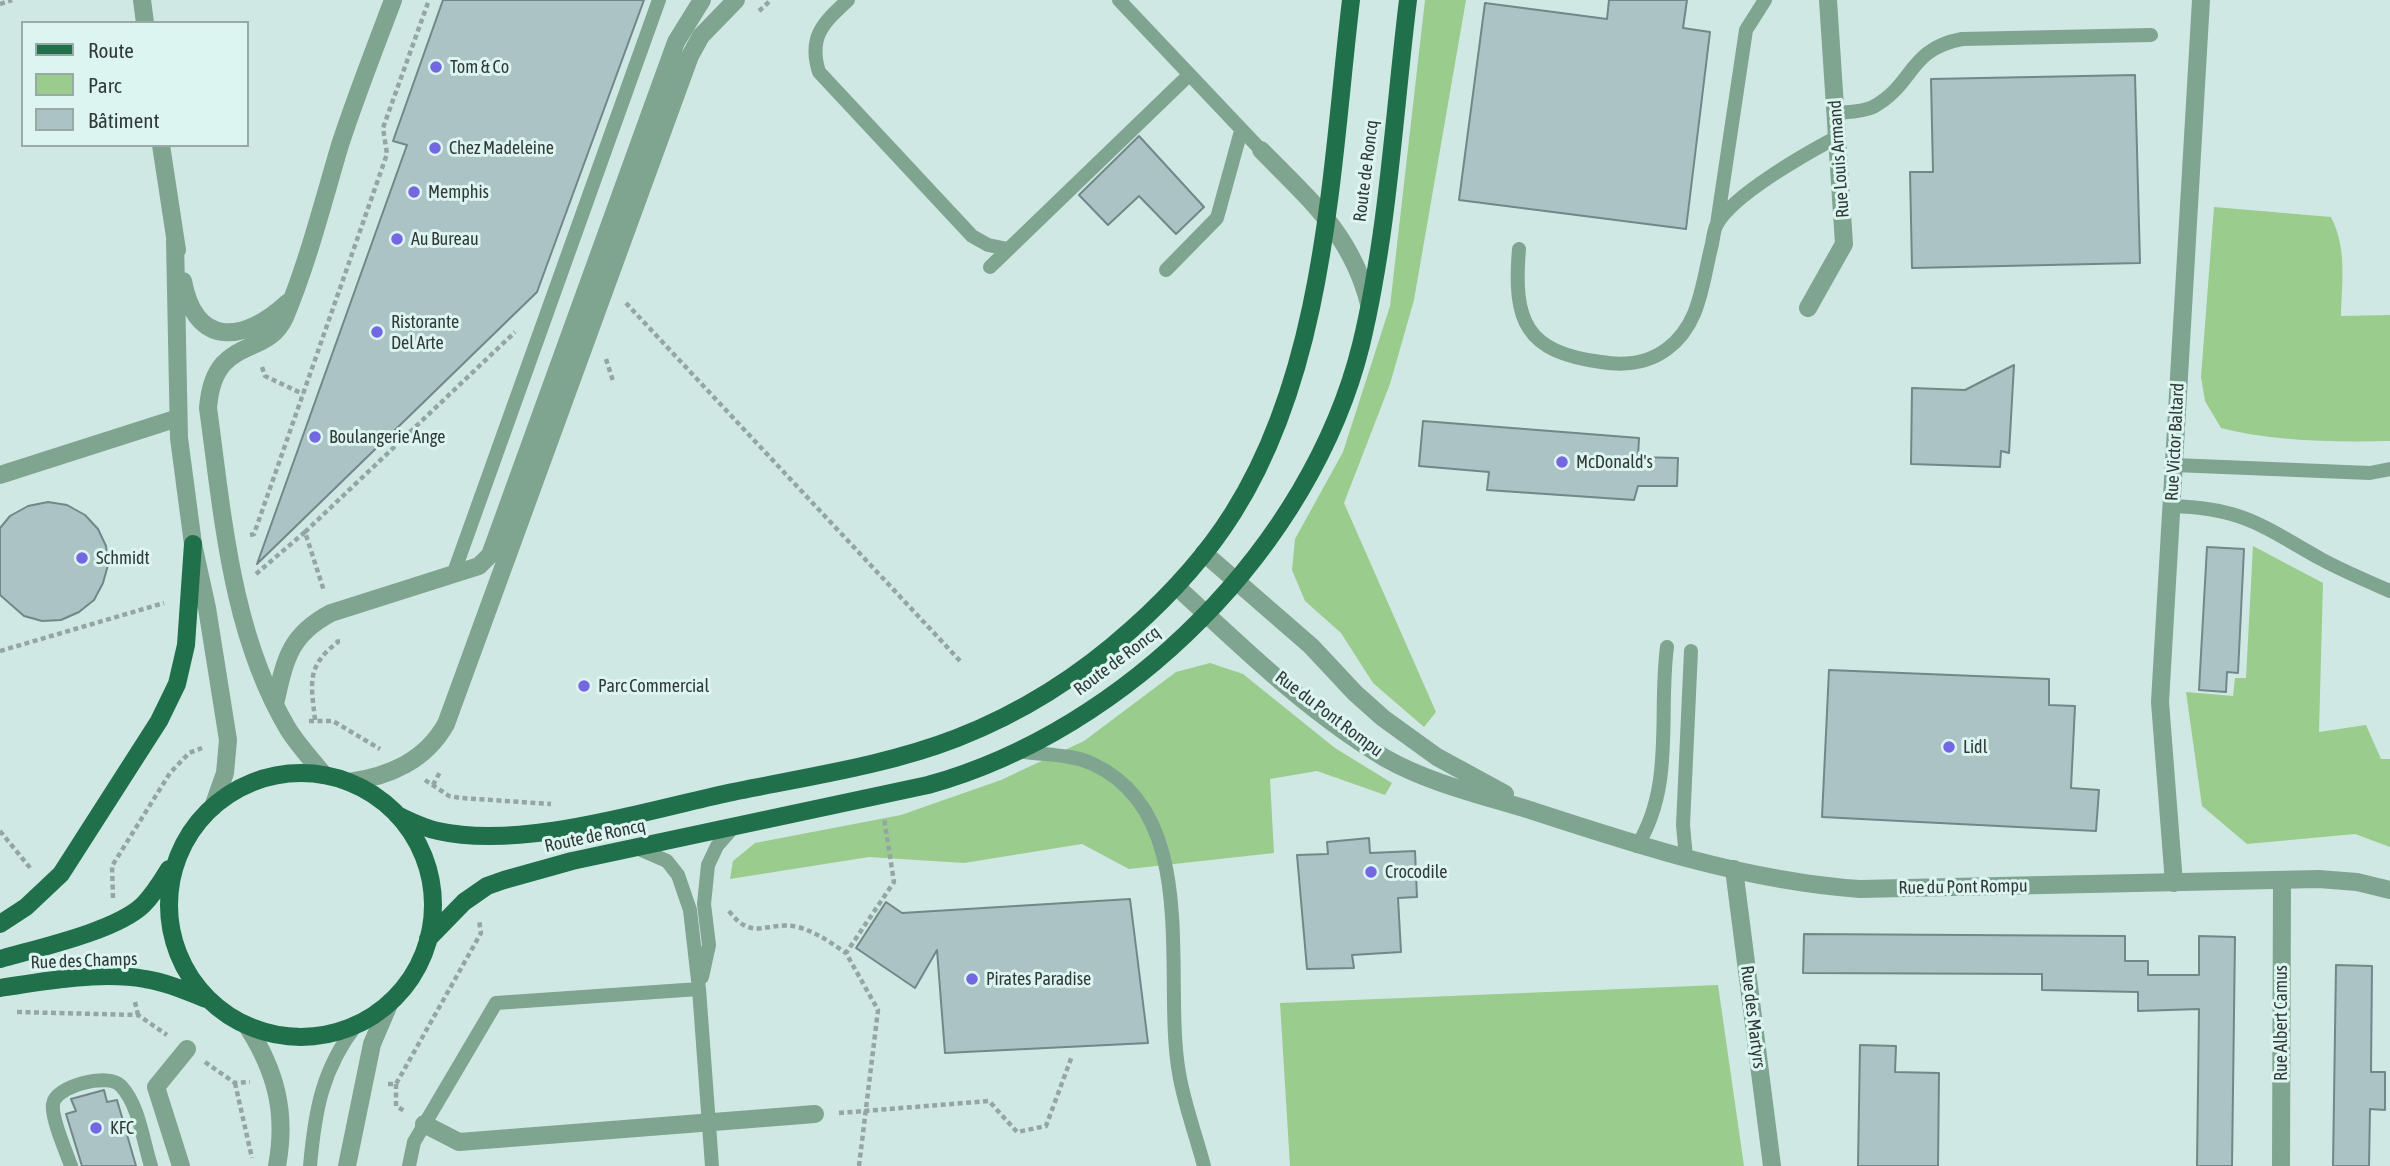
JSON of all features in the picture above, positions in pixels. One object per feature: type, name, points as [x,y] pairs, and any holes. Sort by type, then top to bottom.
[{"type":"main road","name":"Route de Roncq","points":[[397,815],[424,828],[464,835],[574,828],[937,745],[1004,716],[1070,677],[1117,642],[1176,586],[1204,553],[1241,499],[1282,410],[1302,345],[1325,216],[1351,0]]},
{"type":"main road","name":"Route de Roncq","points":[[428,939],[486,886],[544,869],[731,830],[953,778],[1019,751],[1112,694],[1158,659],[1206,614],[1283,522],[1318,460],[1353,370],[1369,304],[1408,0]]},
{"type":"main road","points":[[0,924],[47,889],[77,852],[169,701],[186,645],[193,544]]},
{"type":"main road","name":"Rue des Champs","points":[[0,959],[105,926],[130,914],[157,888],[188,837],[213,807],[241,788],[273,776],[324,775],[349,782],[375,796],[397,815]]},
{"type":"main road","points":[[179,855],[169,892],[172,932],[185,968],[208,999],[247,1026],[284,1036],[303,1037],[330,1033],[357,1024],[390,1002],[414,973],[428,939],[433,906],[428,873],[416,842],[397,815]]},
{"type":"main road","name":"Rue des Champs","points":[[0,988],[44,982],[130,977],[159,982],[208,999]]},
{"type":"street","points":[[142,0],[145,21]]},
{"type":"street","points":[[324,775],[293,737],[275,704],[242,610],[226,542],[208,408],[210,392],[226,359],[281,325],[330,188],[341,144],[393,0]]},
{"type":"street","points":[[275,704],[288,654],[303,632],[312,625],[331,613],[479,566],[495,544],[676,43],[702,0]]},
{"type":"street","points":[[349,782],[379,777],[413,761],[431,746],[446,724],[690,56],[701,36],[736,0]]},
{"type":"street","name":"Rue Louis Armand","points":[[1808,308],[1844,244],[1828,0]]},
{"type":"street","name":"Rue Victor Baltard","points":[[2174,883],[2160,702],[2201,0]]},
{"type":"street","points":[[161,147],[175,240],[189,305],[204,325],[214,331],[236,332],[262,323],[290,300]]},
{"type":"street","points":[[1261,150],[1325,216],[1356,262],[1369,304]]},
{"type":"street","points":[[175,240],[178,418],[193,544],[207,608],[228,740],[227,765],[213,807]]},
{"type":"street","points":[[0,475],[178,418]]},
{"type":"street","name":"Rue du Pont Rompu","points":[[1204,553],[1311,646],[1364,702],[1400,731],[1437,757],[1545,815]]},
{"type":"street","name":"Rue du Pont Rompu","points":[[1176,586],[1310,703],[1378,754],[1431,779],[1637,846],[1815,885],[1860,889],[2338,880],[2390,890]]},
{"type":"street","name":"Rue des Martyrs","points":[[1734,869],[1772,1166]]},
{"type":"street","name":"Rue Albert Camus","points":[[2281,1166],[2282,880]]},
{"type":"street","points":[[347,1166],[372,1044],[390,1002]]},
{"type":"street","points":[[247,1026],[276,1081],[281,1128],[277,1166]]},
{"type":"street","points":[[181,1166],[156,1087],[187,1049]]},
{"type":"street","points":[[424,1124],[459,1142],[815,1114]]},
{"type":"lane","points":[[453,575],[659,0]]},
{"type":"lane","points":[[848,0],[818,33],[813,54],[819,72],[972,236],[988,245],[1008,249]]},
{"type":"lane","points":[[1119,0],[1261,150]]},
{"type":"lane","points":[[1520,249],[1517,280],[1521,312],[1529,329],[1543,345],[1567,358],[1621,365],[1645,361],[1667,349],[1682,335],[1694,317],[1701,297],[1717,224],[1746,30],[1765,0]]},
{"type":"lane","points":[[1836,113],[1871,108],[1891,94],[1920,59],[1938,44],[1962,39],[2151,35]]},
{"type":"lane","points":[[990,267],[1189,75]]},
{"type":"lane","points":[[1166,270],[1217,218],[1241,131]]},
{"type":"lane","points":[[1717,224],[1788,163],[1837,137]]},
{"type":"lane","points":[[2174,465],[2370,473],[2390,469]]},
{"type":"lane","points":[[2172,506],[2208,507],[2261,523],[2323,560],[2390,591]]},
{"type":"lane","points":[[1637,846],[1649,827],[1660,792],[1663,760],[1663,679],[1667,647]]},
{"type":"lane","points":[[1686,858],[1683,825],[1691,651]]},
{"type":"lane","points":[[1019,751],[1092,763],[1122,784],[1149,816],[1161,843],[1168,877],[1178,1072],[1204,1166]]},
{"type":"lane","points":[[699,989],[709,945],[705,904],[708,865],[717,846],[731,830]]},
{"type":"lane","points":[[638,848],[667,861],[678,875],[690,909],[699,989],[712,1166]]},
{"type":"lane","points":[[409,1166],[414,1142],[496,1003],[699,989]]},
{"type":"lane","points":[[310,1166],[317,1115],[329,1065],[357,1024]]},
{"type":"lane","points":[[71,1166],[52,1107],[55,1097],[62,1091],[104,1078],[119,1082],[129,1095],[151,1166]]},
{"type":"lane","points":[[281,1128],[286,1166]]},
{"type":"path","points":[[0,4],[12,0]]},
{"type":"path","points":[[226,542],[254,534],[387,154],[383,128],[429,0]]},
{"type":"path","points":[[605,288],[625,302],[962,663]]},
{"type":"path","points":[[305,532],[517,330],[538,336]]},
{"type":"path","points":[[255,342],[265,376],[303,394]]},
{"type":"path","points":[[583,350],[606,359],[613,381]]},
{"type":"path","points":[[0,651],[167,601]]},
{"type":"path","points":[[433,785],[449,796],[460,798],[559,805]]},
{"type":"path","points":[[846,953],[894,882],[881,796]]},
{"type":"path","points":[[460,798],[464,835]]},
{"type":"path","points":[[364,1083],[396,1084],[481,933],[475,894]]},
{"type":"path","points":[[728,909],[741,927],[753,930],[795,926],[820,935],[846,953],[878,1010],[859,1166]]},
{"type":"path","points":[[8,1013],[138,1015],[235,1083],[276,1081]]},
{"type":"path","points":[[815,1114],[989,1101],[1017,1132],[1046,1126],[1072,1056]]},
{"type":"path","points":[[235,1083],[253,1166]]},
{"type":"green space","points":[[1425,0],[1466,0],[1414,300],[1390,384],[1344,503],[1436,712],[1424,727],[1373,683],[1341,633],[1305,601],[1292,570],[1295,539],[1343,452],[1390,306]]},
{"type":"green space","points":[[2214,207],[2331,217],[2341,253],[2341,316],[2390,315],[2390,441],[2283,439],[2221,428],[2205,401],[2201,377]]},
{"type":"green space","points":[[2253,546],[2323,583],[2319,732],[2366,725],[2381,759],[2390,759],[2390,847],[2355,834],[2247,844],[2202,806],[2186,692],[2233,696],[2235,678],[2246,678]]},
{"type":"green space","points":[[1210,663],[1243,674],[1335,748],[1392,783],[1385,795],[1317,771],[1270,779],[1274,853],[1129,869],[1082,844],[964,863],[869,857],[730,879],[733,861],[755,843],[901,815],[1001,780],[1084,741],[1176,672]]},
{"type":"green space","points":[[1718,985],[1744,1166],[1290,1166],[1280,1003]]},
{"type":"building","points":[[443,0],[644,0],[537,292],[257,564],[407,145],[393,141]]},
{"type":"building","points":[[1609,0],[1687,0],[1683,28],[1710,32],[1686,229],[1459,200],[1485,3],[1607,19]]},
{"type":"building","points":[[2135,75],[2140,263],[1912,268],[1910,172],[1933,172],[1931,79]]},
{"type":"building","points":[[1139,136],[1204,207],[1176,234],[1139,196],[1108,225],[1079,195]]},
{"type":"building","points":[[2014,365],[2009,453],[2001,451],[2000,467],[1911,464],[1912,388],[1965,390]]},
{"type":"building","name":"McDonald's","points":[[1423,421],[1639,438],[1638,457],[1678,458],[1677,486],[1638,486],[1634,500],[1487,490],[1489,472],[1419,466]]},
{"type":"building","points":[[48,502],[67,505],[85,515],[98,529],[106,546],[108,565],[94,600],[79,612],[61,620],[42,621],[24,616],[0,595],[0,528],[10,516],[28,506]]},
{"type":"building","points":[[2207,547],[2244,549],[2238,673],[2227,672],[2226,692],[2199,690]]},
{"type":"building","name":"Lidl","points":[[1829,670],[2049,679],[2049,705],[2075,706],[2071,788],[2099,790],[2096,831],[1822,817]]},
{"type":"building","points":[[1369,838],[1370,853],[1415,851],[1417,897],[1398,898],[1401,952],[1352,955],[1354,968],[1307,969],[1297,855],[1328,854],[1327,842]]},
{"type":"building","points":[[1130,899],[1148,1043],[945,1053],[937,950],[915,988],[856,948],[886,902],[902,913]]},
{"type":"building","points":[[1804,934],[2125,936],[2125,961],[2148,961],[2148,975],[2199,975],[2199,936],[2235,937],[2232,1166],[2197,1166],[2199,1009],[2138,1011],[2138,992],[2042,990],[2042,974],[1803,973]]},
{"type":"building","points":[[2336,965],[2372,966],[2371,1072],[2385,1072],[2385,1110],[2370,1109],[2369,1166],[2333,1166]]},
{"type":"building","points":[[1860,1045],[1896,1046],[1895,1072],[1939,1073],[1938,1166],[1858,1166]]},
{"type":"building","name":"KFC","points":[[104,1090],[107,1102],[117,1100],[136,1166],[82,1166],[66,1114],[76,1111],[71,1099]]},
{"type":"place","name":"Tom & Co","points":[[436,67]]},
{"type":"place","name":"Chez Madeleine","points":[[435,148]]},
{"type":"place","name":"Memphis","points":[[414,192]]},
{"type":"place","name":"Au Bureau","points":[[397,239]]},
{"type":"place","name":"Ristorante Del Arte","points":[[377,332]]},
{"type":"place","name":"Boulangerie Ange","points":[[315,437]]},
{"type":"place","name":"McDonald's","points":[[1562,462]]},
{"type":"place","name":"Schmidt","points":[[82,558]]},
{"type":"place","name":"Parc Commercial","points":[[584,686]]},
{"type":"place","name":"Lidl","points":[[1949,747]]},
{"type":"place","name":"Crocodile","points":[[1371,872]]},
{"type":"place","name":"Pirates Paradise","points":[[972,979]]},
{"type":"place","name":"KFC","points":[[96,1128]]}]
